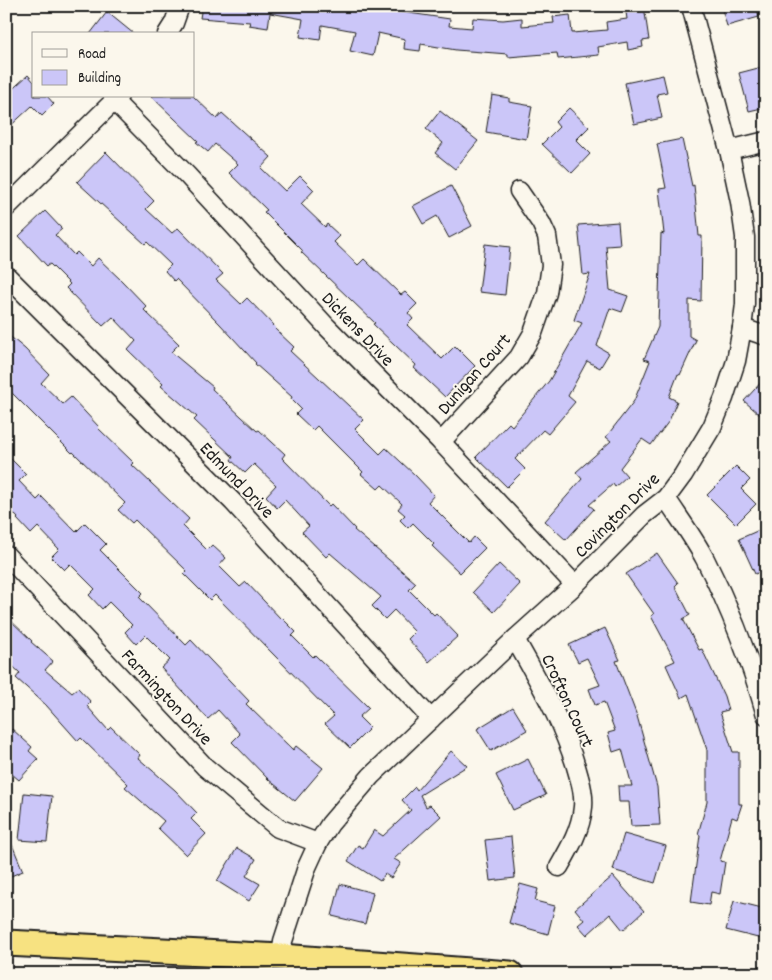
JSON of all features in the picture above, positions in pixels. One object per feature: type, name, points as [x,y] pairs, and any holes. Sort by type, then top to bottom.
[{"type":"highway","points":[[6,944],[281,957],[510,974]]},
{"type":"street","points":[[168,32],[174,23],[180,6]]},
{"type":"street","name":"Covington Drive","points":[[281,957],[283,941],[308,867],[318,843],[330,824],[370,776],[575,584],[644,515],[666,498],[683,475],[712,427],[736,362],[742,328],[745,304],[745,237],[729,150],[691,6]]},
{"type":"street","points":[[6,208],[116,99]]},
{"type":"street","name":"Dickens Drive","points":[[116,99],[327,327],[441,442],[575,584]]},
{"type":"street","points":[[729,150],[766,141]]},
{"type":"street","name":"Dunigan Court","points":[[441,442],[519,358],[534,333],[547,293],[551,265],[547,236],[541,222],[518,191]]},
{"type":"street","name":"Edmund Drive","points":[[6,276],[233,502],[431,719]]},
{"type":"street","points":[[742,328],[766,336]]},
{"type":"street","points":[[666,498],[704,558],[730,612],[766,715]]},
{"type":"street","name":"Farmington Drive","points":[[6,555],[205,767],[278,828],[318,843]]},
{"type":"street","name":"Crofton Court","points":[[515,639],[566,735],[583,792],[584,806],[580,823],[574,841],[559,866]]},
{"type":"building","points":[[202,6],[377,6],[402,12],[450,19],[449,26],[472,28],[473,18],[503,20],[522,18],[522,26],[554,23],[553,17],[570,15],[572,33],[607,30],[606,22],[627,19],[625,6],[644,6],[649,40],[642,41],[643,47],[628,50],[627,42],[598,47],[599,55],[558,59],[557,53],[508,57],[508,54],[456,50],[421,44],[420,51],[404,49],[405,39],[378,33],[373,56],[350,51],[355,31],[322,25],[320,40],[300,37],[303,19],[270,13],[268,28],[249,25],[250,22],[200,18]]},
{"type":"building","points":[[721,6],[756,6],[759,17],[727,26]]},
{"type":"building","points":[[107,12],[132,32],[92,32]]},
{"type":"building","points":[[766,66],[766,107],[749,111],[739,73]]},
{"type":"building","points":[[28,75],[32,80],[32,98],[49,98],[54,104],[42,116],[32,106],[6,130],[6,95]]},
{"type":"building","points":[[663,75],[667,92],[657,94],[662,118],[634,124],[625,83]]},
{"type":"building","points":[[492,95],[509,98],[509,102],[532,106],[526,139],[486,132]]},
{"type":"building","points":[[153,98],[195,98],[217,119],[222,113],[271,157],[261,168],[285,191],[300,176],[314,190],[301,204],[325,227],[327,224],[340,236],[334,242],[358,265],[364,259],[401,295],[405,292],[417,304],[408,313],[413,319],[407,325],[442,359],[455,346],[475,366],[445,397],[414,368],[416,365],[373,324],[375,323],[301,252],[303,251],[264,212],[267,210],[229,173],[238,164],[215,144],[208,152],[196,142],[198,141]]},
{"type":"building","points":[[569,108],[589,127],[576,140],[590,154],[572,173],[542,144],[559,127],[555,122]]},
{"type":"building","points":[[440,111],[478,141],[455,169],[435,153],[443,143],[426,129]]},
{"type":"building","points":[[682,139],[692,186],[694,185],[699,236],[702,236],[701,301],[689,300],[689,336],[696,340],[680,375],[678,374],[669,397],[677,401],[669,421],[651,445],[642,439],[620,468],[627,476],[615,487],[613,484],[589,505],[594,509],[566,540],[545,521],[582,479],[576,472],[611,441],[606,437],[634,401],[650,361],[644,359],[658,327],[661,233],[664,234],[659,189],[666,188],[657,144]]},
{"type":"building","points":[[106,152],[154,201],[146,209],[172,233],[178,228],[223,274],[216,280],[241,304],[247,298],[294,347],[290,351],[364,420],[355,429],[380,454],[386,448],[415,475],[434,495],[428,502],[469,543],[474,537],[485,548],[460,573],[432,546],[434,544],[413,523],[408,528],[400,520],[405,515],[398,509],[402,504],[382,485],[378,489],[361,474],[363,472],[317,426],[313,430],[296,414],[301,409],[291,399],[292,397],[255,364],[220,324],[176,279],[174,281],[165,271],[171,265],[77,182]]},
{"type":"building","points":[[451,186],[472,226],[449,238],[437,216],[423,224],[413,206]]},
{"type":"building","points":[[45,211],[62,229],[55,235],[74,255],[77,252],[91,266],[98,258],[122,281],[147,307],[144,310],[179,344],[171,352],[213,387],[212,389],[257,431],[259,430],[285,454],[282,458],[329,506],[331,504],[354,530],[416,583],[409,590],[434,615],[436,613],[458,636],[429,662],[408,639],[415,632],[394,610],[385,619],[372,606],[381,597],[330,553],[326,557],[302,532],[309,526],[285,500],[277,508],[266,496],[276,485],[254,464],[245,473],[231,460],[233,457],[194,420],[197,417],[161,386],[163,384],[128,350],[136,341],[113,317],[103,326],[66,288],[70,284],[50,264],[47,266],[19,236]]},
{"type":"building","points":[[618,222],[620,245],[606,246],[610,290],[628,296],[622,312],[610,308],[597,346],[609,353],[600,368],[587,361],[568,396],[575,402],[548,434],[543,430],[515,459],[525,469],[507,487],[476,457],[509,423],[512,426],[549,381],[582,323],[574,320],[590,274],[583,275],[578,225]]},
{"type":"building","points":[[485,244],[510,247],[505,295],[479,292]]},
{"type":"building","points":[[6,333],[25,349],[49,374],[41,383],[63,404],[71,397],[98,428],[134,463],[132,465],[189,519],[183,526],[207,550],[212,545],[226,558],[219,566],[240,587],[246,582],[296,632],[292,636],[313,657],[315,655],[369,708],[359,717],[370,728],[350,748],[325,724],[334,716],[215,595],[210,600],[184,574],[187,571],[135,520],[132,523],[118,510],[125,503],[6,387]]},
{"type":"building","points":[[766,377],[766,420],[744,401]]},
{"type":"building","points":[[6,454],[26,474],[19,481],[37,500],[41,496],[76,532],[85,523],[106,544],[100,550],[143,593],[139,597],[186,645],[191,640],[249,701],[246,704],[293,750],[296,746],[323,768],[295,801],[269,780],[232,742],[240,734],[218,710],[208,719],[161,668],[170,660],[145,635],[136,644],[125,632],[132,625],[109,602],[102,609],[89,595],[95,589],[70,564],[64,570],[51,557],[59,549],[38,527],[31,534],[17,519],[6,505]]},
{"type":"building","points":[[736,466],[750,480],[741,489],[756,504],[736,524],[707,495]]},
{"type":"building","points":[[766,527],[766,569],[755,574],[739,539]]},
{"type":"building","points":[[657,553],[678,583],[675,586],[690,615],[683,619],[699,650],[702,649],[724,696],[728,710],[720,712],[733,752],[739,752],[739,804],[742,804],[737,819],[732,817],[720,861],[725,862],[720,894],[711,892],[709,905],[691,902],[700,835],[698,834],[707,802],[707,750],[688,694],[681,698],[666,665],[675,661],[651,616],[654,614],[626,574]]},
{"type":"building","points":[[499,564],[520,584],[494,612],[473,592]]},
{"type":"building","points":[[6,616],[53,661],[45,670],[72,693],[78,688],[91,702],[87,706],[108,730],[111,727],[140,755],[138,758],[175,790],[197,813],[191,819],[206,834],[186,855],[158,828],[164,821],[125,787],[128,784],[81,738],[78,741],[46,705],[16,678],[20,673],[6,660]]},
{"type":"building","points":[[605,628],[620,660],[616,661],[637,716],[657,787],[660,825],[631,826],[629,802],[619,802],[618,786],[632,786],[622,749],[613,752],[608,733],[615,731],[604,702],[595,705],[589,689],[600,685],[587,658],[578,662],[569,645]]},
{"type":"building","points":[[513,707],[527,730],[491,751],[477,729]]},
{"type":"building","points":[[12,729],[32,747],[29,751],[38,759],[19,780],[6,769],[6,735]]},
{"type":"building","points":[[451,751],[467,766],[420,795],[426,807],[430,805],[441,816],[394,859],[401,863],[391,878],[385,874],[380,881],[348,861],[358,845],[363,848],[374,830],[383,836],[411,810],[402,800],[415,787],[417,790]]},
{"type":"building","points":[[528,759],[546,795],[513,810],[496,775]]},
{"type":"building","points":[[24,793],[52,796],[47,842],[19,840]]},
{"type":"building","points":[[6,830],[23,871],[6,878]]},
{"type":"building","points":[[624,834],[666,846],[655,883],[613,870]]},
{"type":"building","points":[[511,837],[515,878],[490,881],[485,840]]},
{"type":"building","points":[[237,848],[256,859],[246,876],[260,884],[249,901],[217,881]]},
{"type":"building","points":[[613,876],[644,911],[623,930],[610,914],[587,935],[578,925],[584,920],[575,909]]},
{"type":"building","points":[[340,884],[373,893],[365,924],[332,916]]},
{"type":"building","points":[[520,884],[538,889],[535,901],[555,906],[548,934],[509,923]]},
{"type":"building","points":[[734,901],[766,909],[766,940],[726,930]]}]
